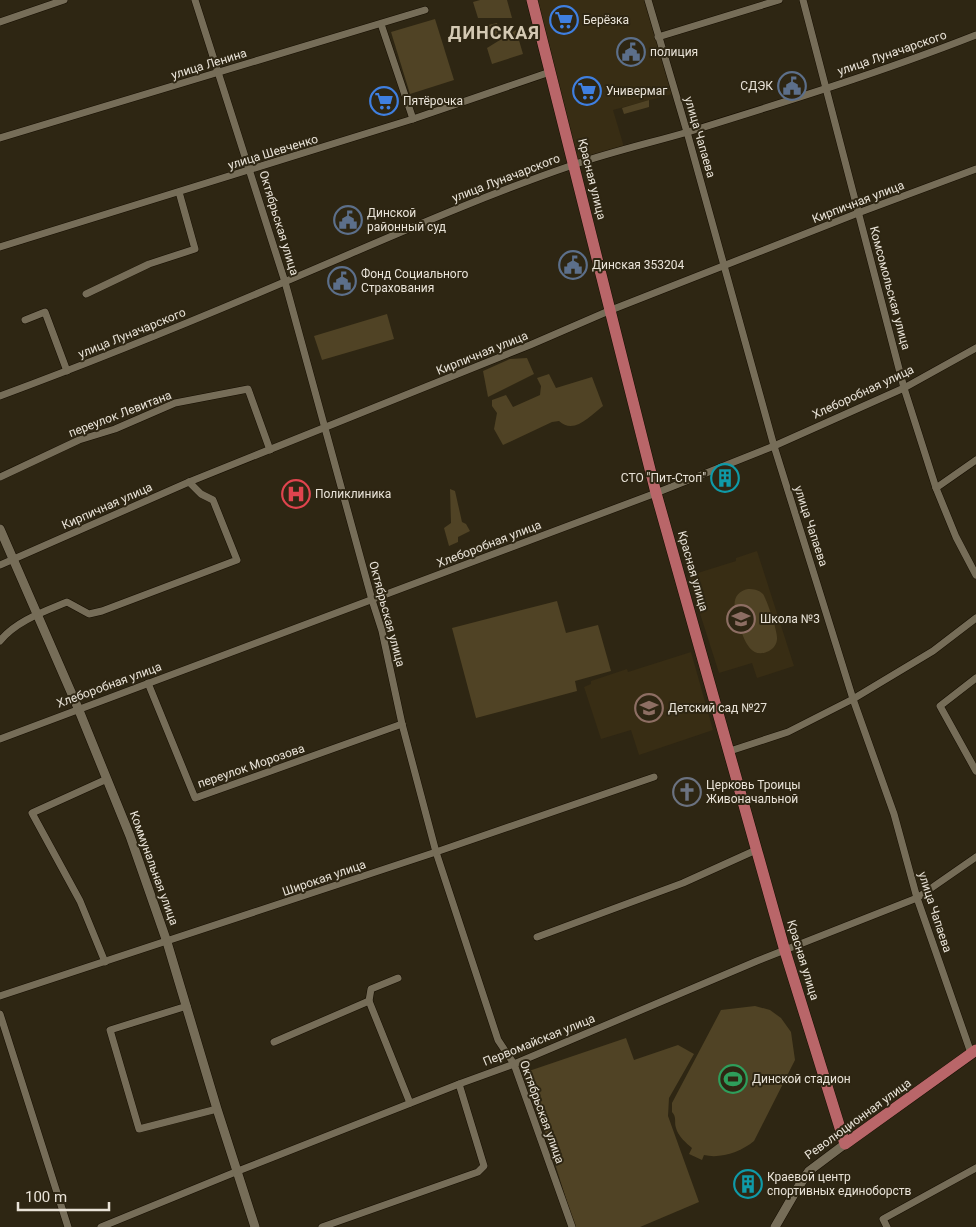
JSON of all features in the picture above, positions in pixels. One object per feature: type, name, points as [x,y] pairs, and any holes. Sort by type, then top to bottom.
[{"type":"main road","name":"Красная улица","points":[[532,0],[612,310],[656,493],[730,750],[785,951],[845,1144]]},
{"type":"main road","name":"Революционная улица","points":[[845,1144],[974,1052]]},
{"type":"street","points":[[0,22],[64,0]]},
{"type":"street","name":"Октябрьская улица","points":[[195,0],[251,170],[285,282],[382,631],[402,724],[436,852],[498,1040],[514,1064],[572,1227]]},
{"type":"street","name":"улица Чапаева","points":[[648,0],[687,132],[774,446],[853,698],[894,814],[917,898],[974,1052]]},
{"type":"street","points":[[658,37],[779,0]]},
{"type":"street","name":"Комсомольская улица","points":[[802,0],[904,388],[936,488],[956,537],[976,575]]},
{"type":"street","name":"улица Ленина","points":[[0,138],[218,74],[425,10]]},
{"type":"street","points":[[381,24],[413,119]]},
{"type":"street","name":"улица Луначарского","points":[[0,396],[67,371],[441,216],[574,164],[687,132],[825,89],[976,35]]},
{"type":"street","name":"улица Шевченко","points":[[0,248],[413,119],[550,72]]},
{"type":"street","name":"Кирпичная улица","points":[[0,565],[190,482],[612,310],[858,213],[976,170]]},
{"type":"street","points":[[86,294],[149,264],[195,249],[179,192]]},
{"type":"street","points":[[25,320],[45,312],[67,371]]},
{"type":"street","name":"Хлеборобная улица","points":[[0,739],[78,708],[656,493],[774,446],[904,388],[976,348]]},
{"type":"street","name":"переулок Левитана","points":[[0,476],[79,440],[115,429],[175,404],[248,389],[270,450]]},
{"type":"street","points":[[936,488],[976,460]]},
{"type":"street","points":[[0,641],[8,631],[37,615],[67,602],[89,614],[102,611],[238,560],[213,500],[201,494],[190,482]]},
{"type":"street","name":"Коммунальная улица","points":[[0,528],[12,560],[78,708],[130,836],[167,942],[255,1227]]},
{"type":"street","points":[[730,750],[788,732],[853,698],[933,651],[976,618]]},
{"type":"street","points":[[976,678],[940,706],[976,771]]},
{"type":"street","name":"переулок Морозова","points":[[148,683],[195,798],[402,724]]},
{"type":"street","name":"Широкая улица","points":[[0,996],[436,852],[654,777]]},
{"type":"street","points":[[105,962],[80,900],[32,813],[107,779]]},
{"type":"street","points":[[537,937],[683,883],[756,850]]},
{"type":"street","name":"Первомайская улица","points":[[101,1227],[410,1103],[514,1064],[917,898],[976,857]]},
{"type":"street","points":[[398,978],[371,989],[369,1001],[410,1103]]},
{"type":"street","points":[[274,1042],[369,1001]]},
{"type":"street","points":[[187,1006],[110,1030],[139,1129],[217,1109]]},
{"type":"street","points":[[0,1014],[68,1227]]},
{"type":"street","points":[[322,1227],[478,1172],[484,1166],[459,1084]]},
{"type":"street","name":"Революционная улица","points":[[775,1227],[809,1171],[845,1144]]},
{"type":"street","points":[[887,1227],[883,1219],[976,1168]]},
{"type":"shaded area","points":[[480,0],[507,0],[512,18],[478,18],[473,2]]},
{"type":"shaded area","points":[[537,0],[646,0],[672,94],[613,110],[624,147],[575,162]]},
{"type":"shaded area","points":[[435,19],[454,80],[410,94],[391,32]]},
{"type":"shaded area","points":[[497,23],[500,33],[488,39],[484,26]]},
{"type":"shaded area","points":[[516,30],[523,54],[492,64],[487,48]]},
{"type":"shaded area","points":[[649,100],[649,107],[624,114],[622,108]]},
{"type":"shaded area","points":[[387,314],[394,339],[322,360],[314,336]]},
{"type":"shaded area","points":[[527,358],[534,374],[488,397],[483,371],[510,359]]},
{"type":"shaded area","points":[[549,374],[556,388],[592,377],[603,406],[576,425],[565,425],[559,421],[552,422],[503,445],[494,429],[497,413],[492,406],[492,400],[506,395],[513,407],[540,395],[541,386],[537,378]]},
{"type":"shaded area","points":[[450,489],[455,491],[462,522],[466,524],[470,531],[458,537],[458,542],[449,546],[444,528],[451,523]]},
{"type":"shaded area","name":"Школа №3","points":[[757,551],[794,666],[757,678],[752,663],[719,673],[688,576],[736,561],[736,558]]},
{"type":"shaded area","points":[[748,589],[756,590],[763,594],[769,609],[777,639],[769,651],[754,652],[749,647],[742,632],[735,609],[735,602],[741,591]]},
{"type":"shaded area","points":[[557,601],[566,633],[598,625],[611,671],[575,681],[577,691],[476,718],[452,628]]},
{"type":"shaded area","name":"Детский сад №27","points":[[691,652],[713,730],[639,755],[631,730],[601,739],[584,687],[591,684],[591,681],[627,669],[628,672]]},
{"type":"shaded area","points":[[755,1006],[770,1010],[781,1018],[791,1032],[795,1060],[754,1141],[730,1154],[704,1155],[702,1160],[689,1154],[692,1148],[682,1139],[677,1131],[672,1112],[672,1103],[721,1010]]},
{"type":"shaded area","points":[[626,1038],[634,1060],[678,1045],[694,1054],[669,1098],[668,1116],[699,1202],[640,1227],[575,1227],[526,1072]]},
{"type":"place","name":"Берёзка","points":[[564,20]]},
{"type":"place","name":"полиция","points":[[631,52]]},
{"type":"place","name":"СДЭК","points":[[792,86]]},
{"type":"place","name":"Универмаг","points":[[587,91]]},
{"type":"place","name":"Пятёрочка","points":[[384,101]]},
{"type":"place","name":"Динской районный суд","points":[[348,220]]},
{"type":"place","name":"Динская 353204","points":[[573,265]]},
{"type":"place","name":"Фонд Социального Страхования","points":[[342,281]]},
{"type":"place","name":"СТО \"Пит-Стоп\"","points":[[725,478]]},
{"type":"place","name":"Поликлиника","points":[[296,494]]},
{"type":"place","name":"Школа №3","points":[[741,619]]},
{"type":"place","name":"Детский сад №27","points":[[649,708]]},
{"type":"place","name":"Церковь Троицы Живоначальной","points":[[687,792]]},
{"type":"place","name":"Динской стадион","points":[[733,1079]]},
{"type":"place","name":"Краевой центр спортивных единоборств","points":[[748,1184]]},
{"type":"district","name":"ДИНСКАЯ","points":[[494,32]]}]
